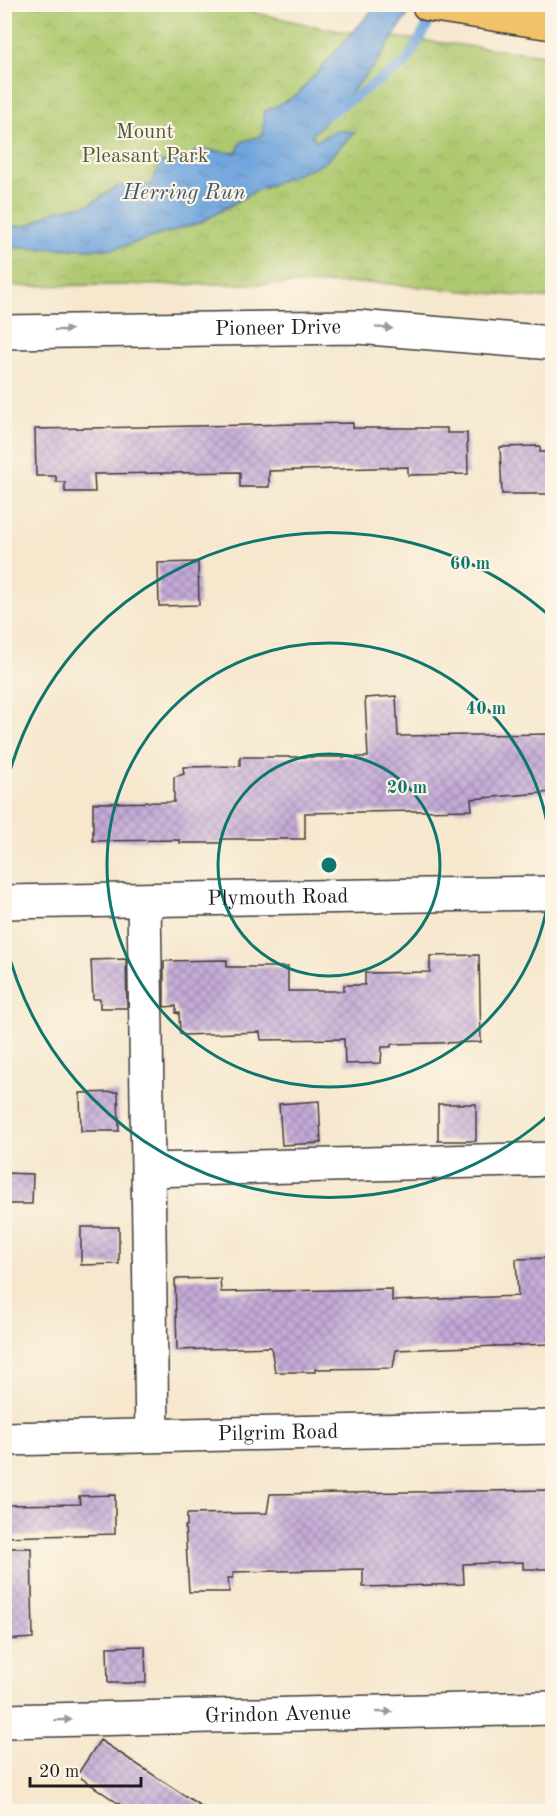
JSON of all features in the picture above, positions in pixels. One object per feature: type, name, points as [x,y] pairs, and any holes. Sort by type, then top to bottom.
[{"type":"main road","points":[[428,4],[545,23]]},
{"type":"street","name":"Pioneer Drive","points":[[4,332],[358,327],[552,343]]},
{"type":"street","name":"Plymouth Road","points":[[4,902],[552,893]]},
{"type":"street","points":[[144,901],[152,1435]]},
{"type":"street","points":[[149,1170],[552,1159]]},
{"type":"street","name":"Pilgrim Road","points":[[4,1439],[552,1427]]},
{"type":"street","name":"Grindon Avenue","points":[[4,1721],[552,1708]]},
{"type":"green space","name":"Mount Pleasant Park","points":[[4,5],[222,5],[327,29],[552,56],[552,299],[380,283],[5,286]]},
{"type":"water","name":"Herring Run","points":[[377,5],[414,5],[375,65],[312,135],[317,141],[335,130],[355,132],[324,163],[253,192],[202,222],[114,249],[5,248],[5,227],[30,225],[54,211],[90,204],[118,186],[151,185],[161,162],[185,160],[198,149],[236,153],[241,142],[263,135],[264,112],[297,95]]},
{"type":"building","points":[[353,423],[353,428],[447,428],[447,433],[467,433],[468,474],[408,475],[408,467],[269,471],[269,487],[240,487],[240,472],[94,474],[95,492],[65,492],[65,482],[56,482],[56,476],[36,476],[35,429]]},
{"type":"building","points":[[540,446],[540,452],[552,452],[552,494],[502,494],[500,447]]},
{"type":"building","points":[[198,562],[199,605],[159,606],[158,563]]},
{"type":"building","points":[[396,696],[398,736],[552,734],[552,792],[471,799],[472,810],[305,813],[305,839],[221,839],[221,843],[180,843],[180,840],[93,841],[93,803],[174,802],[174,777],[184,774],[183,767],[240,766],[240,757],[368,757],[365,698]]},
{"type":"building","points":[[479,955],[481,1042],[391,1044],[391,1047],[382,1047],[381,1063],[345,1064],[344,1039],[261,1040],[260,1032],[180,1034],[179,1012],[176,1013],[176,1006],[164,1007],[164,961],[227,960],[227,967],[288,967],[288,991],[344,991],[344,985],[365,985],[365,973],[430,972],[430,956]]},
{"type":"building","points":[[126,959],[127,1008],[100,1008],[100,999],[93,999],[91,960]]},
{"type":"building","points":[[118,1092],[119,1131],[81,1131],[80,1093]]},
{"type":"building","points":[[319,1101],[321,1143],[282,1145],[279,1104]]},
{"type":"building","points":[[438,1104],[476,1104],[476,1141],[438,1141]]},
{"type":"building","points":[[4,1173],[33,1174],[32,1204],[4,1204]]},
{"type":"building","points":[[81,1227],[119,1227],[119,1264],[81,1265]]},
{"type":"building","points":[[552,1258],[552,1337],[548,1337],[549,1344],[396,1350],[393,1368],[315,1369],[315,1372],[275,1372],[271,1347],[177,1350],[175,1279],[220,1278],[221,1292],[392,1289],[392,1301],[518,1296],[516,1259]]},
{"type":"building","points":[[552,1490],[552,1569],[523,1569],[523,1562],[463,1564],[464,1584],[363,1587],[363,1569],[233,1572],[233,1578],[228,1578],[229,1592],[189,1592],[185,1526],[187,1526],[187,1514],[267,1513],[270,1494]]},
{"type":"building","points":[[115,1495],[115,1534],[4,1537],[4,1505],[80,1504],[79,1496]]},
{"type":"building","points":[[4,1548],[31,1548],[33,1638],[4,1640]]},
{"type":"building","points":[[145,1646],[146,1683],[108,1683],[107,1647]]},
{"type":"building","points":[[100,1740],[210,1812],[131,1812],[77,1775]]},
{"type":"waterway","name":"Herring Run","points":[[325,116],[406,63],[436,10]]}]
